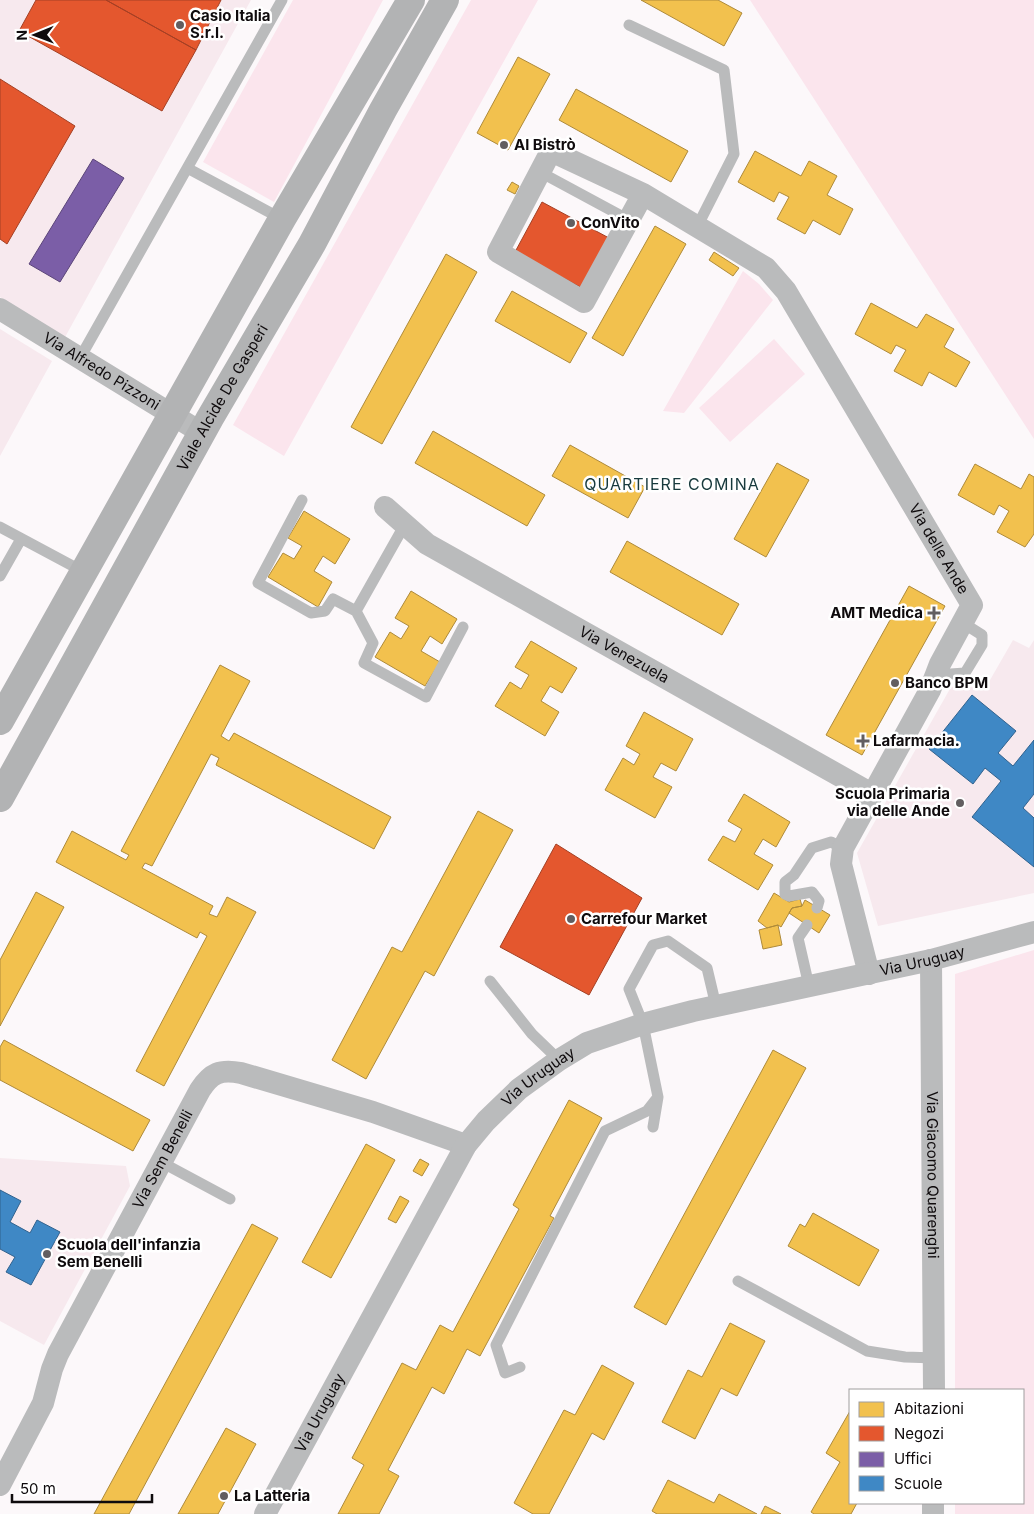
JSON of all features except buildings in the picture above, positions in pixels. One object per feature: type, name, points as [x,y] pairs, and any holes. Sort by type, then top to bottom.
[{"type":"main road","points":[[0,721],[282,219],[411,0]]},
{"type":"main road","name":"Viale Alcide De Gasperi","points":[[0,798],[202,433],[312,244],[383,110],[446,0]]},
{"type":"street","name":"Via delle Ande","points":[[643,194],[584,302],[498,252],[551,151],[643,194],[766,268],[786,291],[972,605],[930,690],[843,848],[841,864],[870,974]]},
{"type":"street","name":"Via Alfredo Pizzoni","points":[[0,309],[202,433]]},
{"type":"street","name":"Via Venezuela","points":[[385,508],[427,544],[872,794]]},
{"type":"street","name":"Via Uruguay","points":[[265,1514],[466,1146],[504,1102],[559,1060],[588,1043],[643,1024],[716,1006],[931,960],[1034,932]]},
{"type":"street","name":"Via Giacomo Quarenghi","points":[[931,960],[934,1389]]},
{"type":"street","name":"Via Sem Benelli","points":[[0,1485],[40,1408],[58,1354],[200,1090],[213,1074],[221,1070],[241,1072],[373,1112],[466,1146]]},
{"type":"lane","points":[[80,358],[189,169],[282,0]]},
{"type":"lane","points":[[629,25],[724,70],[734,154],[697,227]]},
{"type":"lane","points":[[189,169],[282,219]]},
{"type":"lane","points":[[540,172],[629,220]]},
{"type":"lane","points":[[302,500],[258,583],[311,613],[325,611],[334,599],[356,612],[373,643],[364,663],[426,697],[463,627]]},
{"type":"lane","points":[[356,612],[404,526]]},
{"type":"lane","points":[[0,527],[84,572]]},
{"type":"lane","points":[[0,576],[21,539]]},
{"type":"lane","points":[[817,908],[819,901],[812,892],[789,896],[785,894],[785,882],[794,875],[812,848],[831,842],[843,848]]},
{"type":"lane","points":[[807,925],[798,938],[809,986]]},
{"type":"lane","points":[[653,1127],[658,1097],[643,1024],[629,989],[654,945],[668,941],[707,968],[716,1006]]},
{"type":"lane","points":[[490,981],[532,1034],[559,1060]]},
{"type":"lane","points":[[520,1368],[505,1372],[496,1345],[605,1131],[647,1111],[658,1097]]},
{"type":"lane","points":[[161,1162],[230,1199]]},
{"type":"lane","points":[[738,1281],[867,1351],[905,1358],[934,1358]]},
{"type":"shaded area","points":[[0,0],[251,0],[64,339],[0,297]]},
{"type":"shaded area","points":[[293,0],[383,0],[274,202],[203,162]]},
{"type":"shaded area","points":[[471,0],[538,0],[284,456],[233,425]]},
{"type":"shaded area","points":[[750,0],[1034,0],[1034,439]]},
{"type":"shaded area","points":[[743,271],[759,284],[773,300],[684,413],[663,411]]},
{"type":"shaded area","points":[[0,329],[52,361],[0,456]]},
{"type":"shaded area","points":[[774,339],[805,374],[730,442],[699,408]]},
{"type":"shaded area","name":"Scuola Primaria via delle Ande","points":[[1013,640],[1029,648],[1034,640],[1034,893],[878,926],[857,853],[951,687],[986,687]]},
{"type":"shaded area","points":[[1034,950],[1034,1514],[955,1514],[955,1504],[1024,1504],[1024,1389],[955,1389],[955,974]]},
{"type":"shaded area","name":"Scuola dell'infanzia Sem Benelli","points":[[0,1158],[126,1166],[130,1186],[44,1345],[0,1321]]},
{"type":"place","name":"Casio Italia S.r.l.","points":[[180,25]]},
{"type":"place","name":"Al Bistrò","points":[[504,145]]},
{"type":"place","name":"ConVito","points":[[571,223]]},
{"type":"place","name":"AMT Medica","points":[[934,613]]},
{"type":"place","name":"Banco BPM","points":[[895,683]]},
{"type":"place","name":"Lafarmacia.","points":[[863,741]]},
{"type":"place","name":"Scuola Primaria via delle Ande","points":[[960,803]]},
{"type":"place","name":"Carrefour Market","points":[[571,919]]},
{"type":"place","name":"Scuola dell'infanzia Sem Benelli","points":[[47,1254]]},
{"type":"place","name":"La Latteria","points":[[224,1496]]},
{"type":"district","name":"QUARTIERE COMINA","points":[[672,484]]}]
